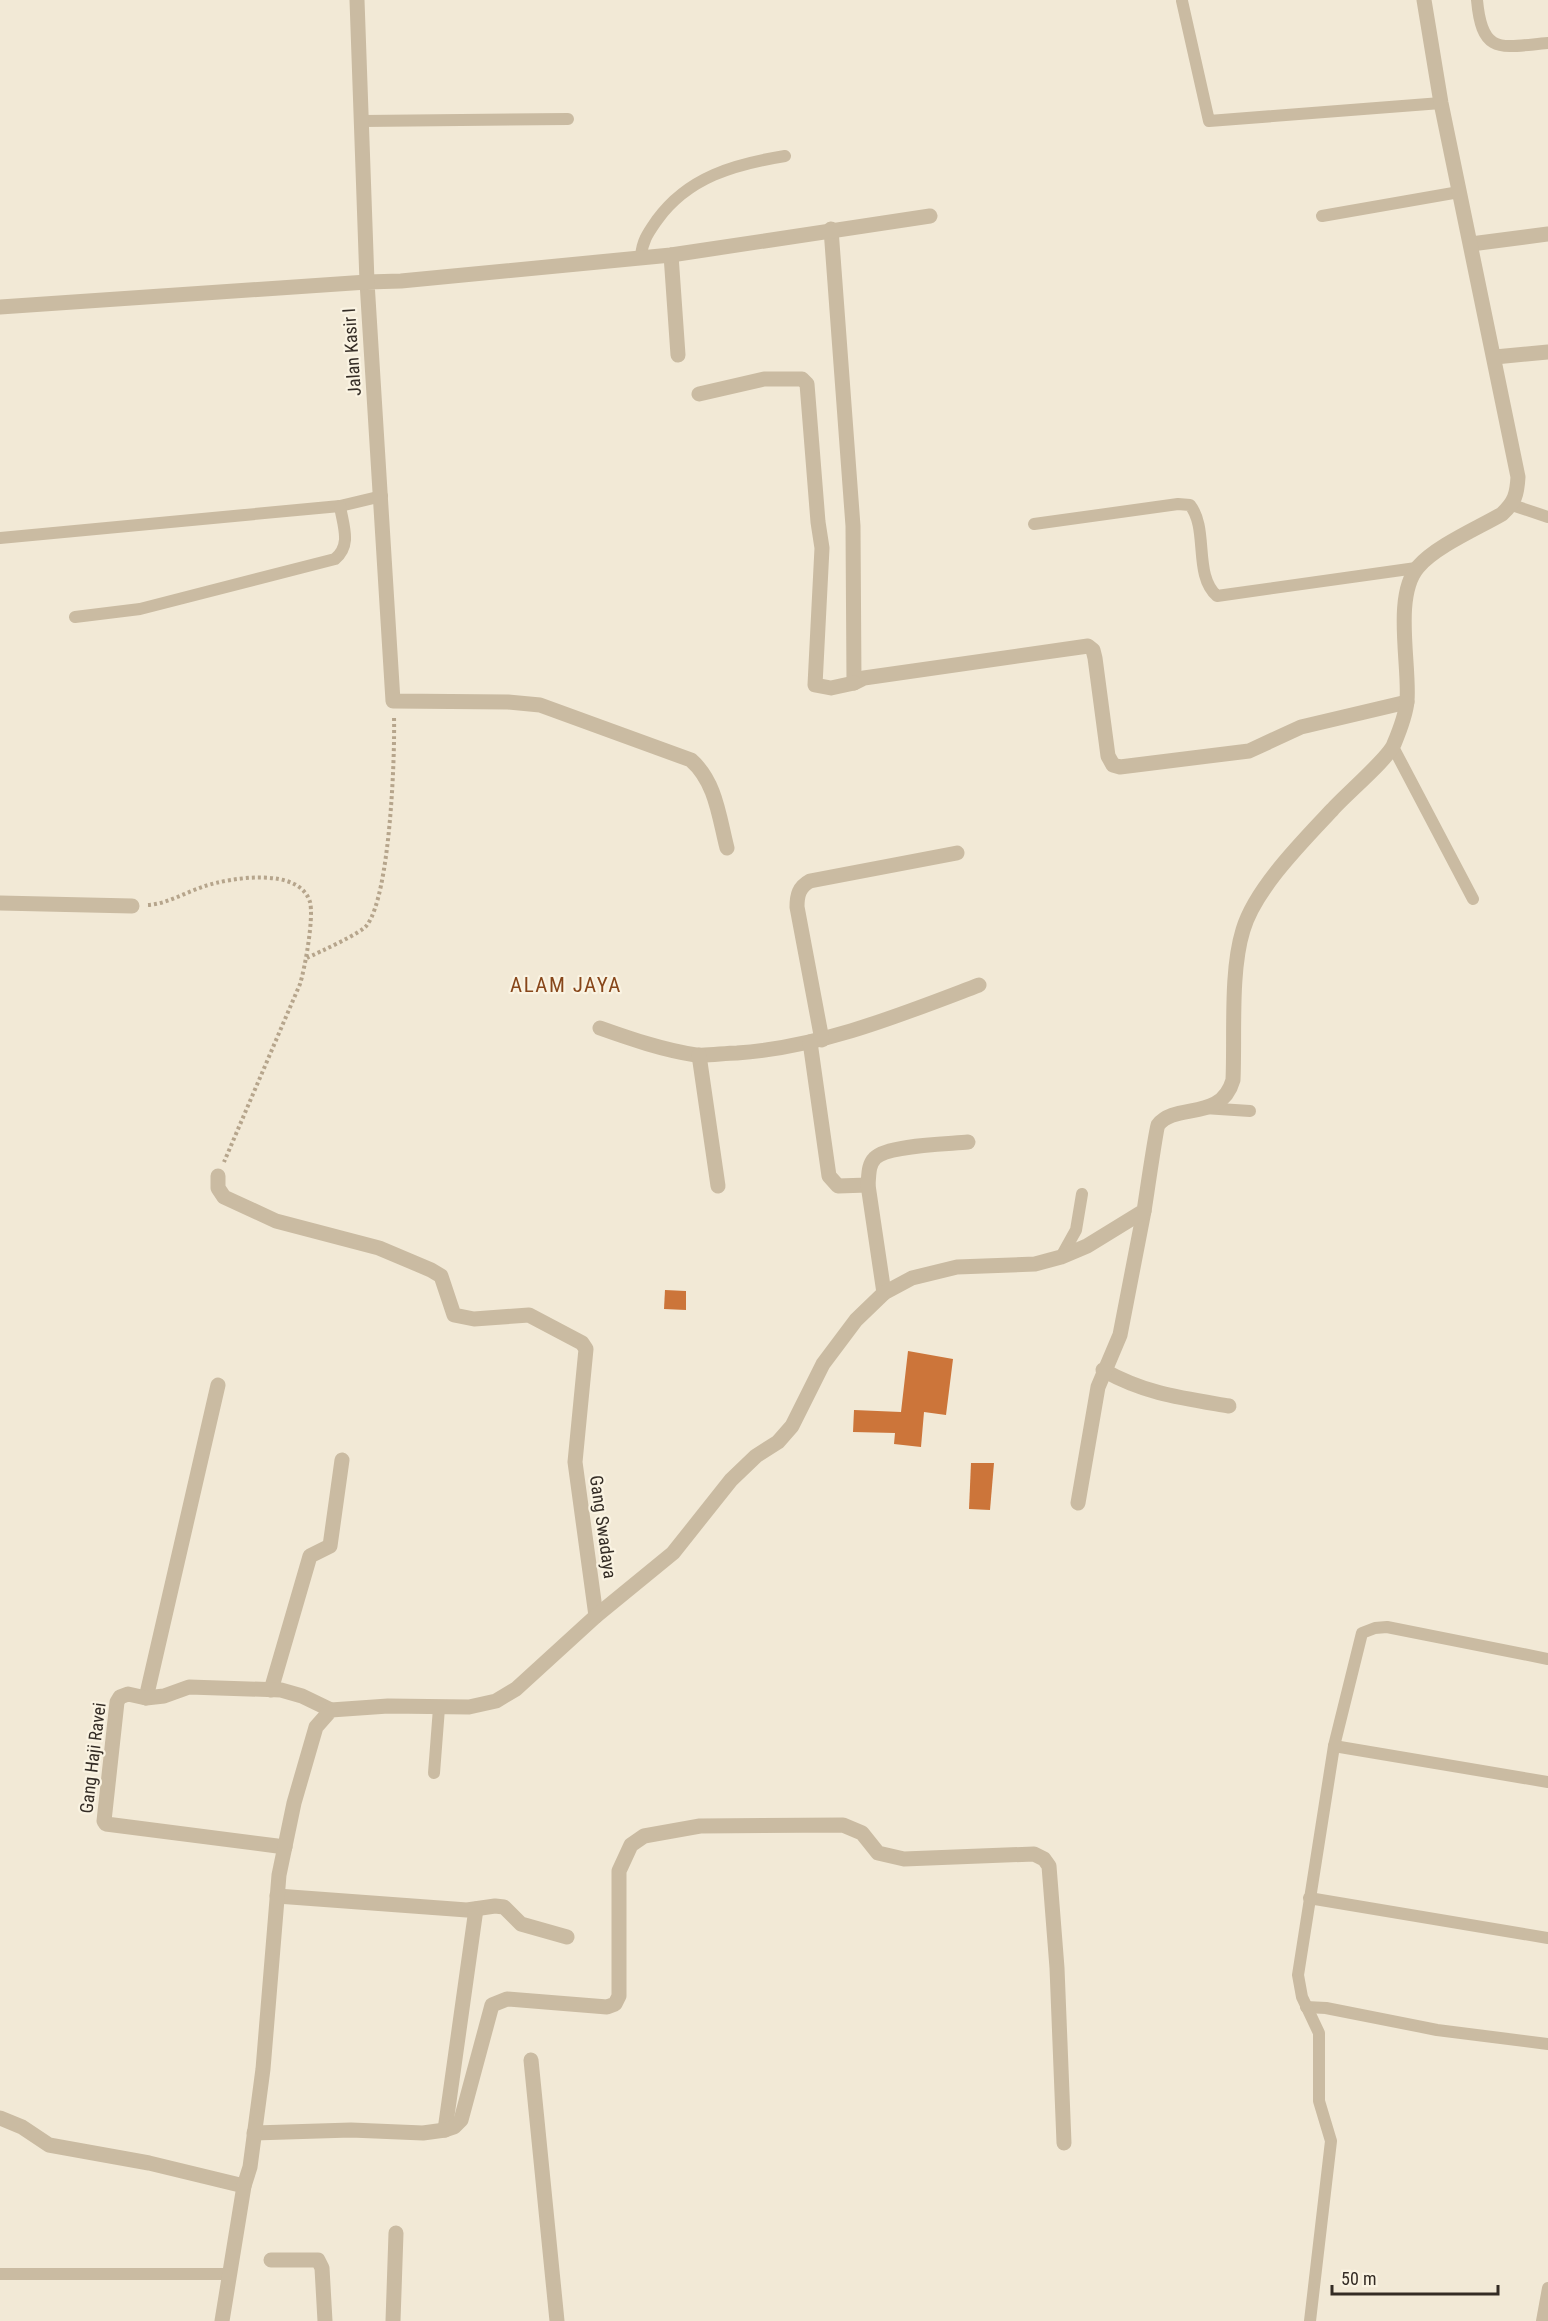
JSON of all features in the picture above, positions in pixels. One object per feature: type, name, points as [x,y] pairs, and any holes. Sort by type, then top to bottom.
[{"type":"street","name":"Jalan Kasir I","points":[[357,0],[367,282],[393,702]]},
{"type":"street","points":[[1078,1503],[1103,1370],[1120,1335],[1153,1167],[1156,1128],[1168,1118],[1203,1108],[1226,1096],[1233,1080],[1238,959],[1243,930],[1252,909],[1274,878],[1324,819],[1393,747],[1407,702],[1406,608],[1409,585],[1416,568],[1430,556],[1503,514],[1512,505],[1517,495],[1518,477],[1442,103],[1424,0]]},
{"type":"street","points":[[0,307],[401,281],[671,255],[930,216]]},
{"type":"street","points":[[831,230],[853,526],[854,683]]},
{"type":"street","points":[[1471,244],[1548,234]]},
{"type":"street","points":[[671,255],[678,355]]},
{"type":"street","points":[[1495,357],[1548,352]]},
{"type":"street","points":[[699,394],[764,379],[802,379],[807,384],[822,548],[815,685],[831,688],[854,683],[864,678],[1088,646],[1093,650],[1095,658],[1108,756],[1113,765],[1120,767],[1249,751],[1301,727],[1407,702]]},
{"type":"street","points":[[393,702],[508,702],[540,705],[691,760],[701,769],[711,784],[727,848]]},
{"type":"street","points":[[868,1185],[838,1186],[829,1176],[816,1041],[797,907],[798,893],[802,886],[810,882],[957,853]]},
{"type":"street","points":[[0,903],[132,906]]},
{"type":"street","points":[[600,1028],[665,1049],[699,1055],[761,1051],[816,1041],[909,1012],[979,985]]},
{"type":"street","points":[[699,1055],[718,1186]]},
{"type":"street","points":[[884,1293],[868,1185],[869,1167],[876,1157],[889,1151],[968,1142]]},
{"type":"street","name":"Gang Swadaya","points":[[218,1176],[218,1188],[224,1197],[276,1221],[379,1248],[431,1270],[441,1276],[454,1315],[474,1319],[529,1315],[582,1342],[586,1350],[575,1443],[576,1478],[596,1616]]},
{"type":"street","points":[[222,2321],[244,2186],[250,2167],[263,2069],[277,1896],[285,1847],[316,1727],[331,1710],[388,1706],[469,1707],[496,1701],[516,1689],[596,1616],[673,1553],[731,1480],[756,1456],[778,1442],[792,1426],[824,1364],[856,1320],[884,1293],[912,1278],[957,1267],[1035,1264],[1061,1257],[1087,1246],[1144,1211]]},
{"type":"street","points":[[1103,1370],[1133,1386],[1161,1394],[1229,1406]]},
{"type":"street","points":[[146,1698],[218,1385]]},
{"type":"street","points":[[271,1690],[310,1556],[330,1546],[342,1460]]},
{"type":"street","name":"Gang Haji Ravei","points":[[285,1847],[106,1824],[104,1821],[117,1702],[120,1697],[128,1694],[146,1698],[164,1696],[189,1687],[271,1690],[302,1696],[331,1710]]},
{"type":"street","points":[[254,2133],[351,2130],[423,2133],[454,2127],[461,2120],[492,2005],[507,1999],[607,2007],[615,2004],[620,1996],[621,1964],[619,1871],[631,1845],[644,1836],[700,1826],[818,1823],[843,1825],[862,1833],[878,1853],[885,1856],[904,1859],[1034,1854],[1044,1859],[1049,1866],[1057,1968],[1064,2143]]},
{"type":"street","points":[[277,1896],[476,1909],[504,1907],[520,1924],[567,1937]]},
{"type":"street","points":[[445,2130],[476,1909]]},
{"type":"street","points":[[531,2060],[557,2321]]},
{"type":"street","points":[[0,2118],[22,2127],[49,2145],[148,2163],[244,2186]]},
{"type":"street","points":[[393,2321],[396,2233]]},
{"type":"street","points":[[271,2260],[318,2260],[322,2268],[325,2321]]},
{"type":"lane","points":[[1477,0],[1481,31],[1494,44],[1506,46],[1548,43]]},
{"type":"lane","points":[[1182,1],[1209,121],[1442,103]]},
{"type":"lane","points":[[363,121],[568,119]]},
{"type":"lane","points":[[641,257],[642,243],[668,205],[697,182],[742,163],[785,156]]},
{"type":"lane","points":[[1322,216],[1460,192]]},
{"type":"lane","points":[[0,538],[340,506],[382,496]]},
{"type":"lane","points":[[1034,524],[1178,504],[1190,505],[1196,518],[1208,582],[1217,596],[1416,568]]},
{"type":"lane","points":[[1512,505],[1548,517]]},
{"type":"lane","points":[[75,617],[140,609],[335,559],[343,552],[346,542],[340,506]]},
{"type":"lane","points":[[1393,747],[1473,899]]},
{"type":"lane","points":[[1203,1108],[1250,1111]]},
{"type":"lane","points":[[1061,1257],[1076,1230],[1082,1194]]},
{"type":"lane","points":[[1310,2321],[1331,2141],[1319,2101],[1319,2033],[1306,2007],[1298,1976],[1334,1746],[1362,1633],[1375,1628],[1388,1627],[1548,1659]]},
{"type":"lane","points":[[434,1773],[439,1708]]},
{"type":"lane","points":[[1334,1746],[1548,1782]]},
{"type":"lane","points":[[1310,1898],[1548,1938]]},
{"type":"lane","points":[[1306,2007],[1326,2008],[1437,2030],[1548,2044]]},
{"type":"lane","points":[[0,2274],[229,2274]]},
{"type":"lane","points":[[1542,2321],[1548,2288]]},
{"type":"path","points":[[307,958],[367,926],[377,903],[389,826],[395,750],[393,702]]},
{"type":"path","points":[[132,906],[153,905],[231,879],[252,876],[273,878],[300,889],[310,902],[307,958],[291,1009],[218,1176]]},
{"type":"building","points":[[665,1290],[686,1291],[686,1310],[664,1309]]},
{"type":"building","points":[[908,1351],[953,1359],[946,1415],[924,1412],[921,1447],[894,1444],[895,1433],[853,1432],[854,1410],[901,1412]]},
{"type":"building","points":[[971,1463],[994,1463],[990,1510],[969,1509]]},
{"type":"district","name":"ALAM JAYA","points":[[566,985]]}]
